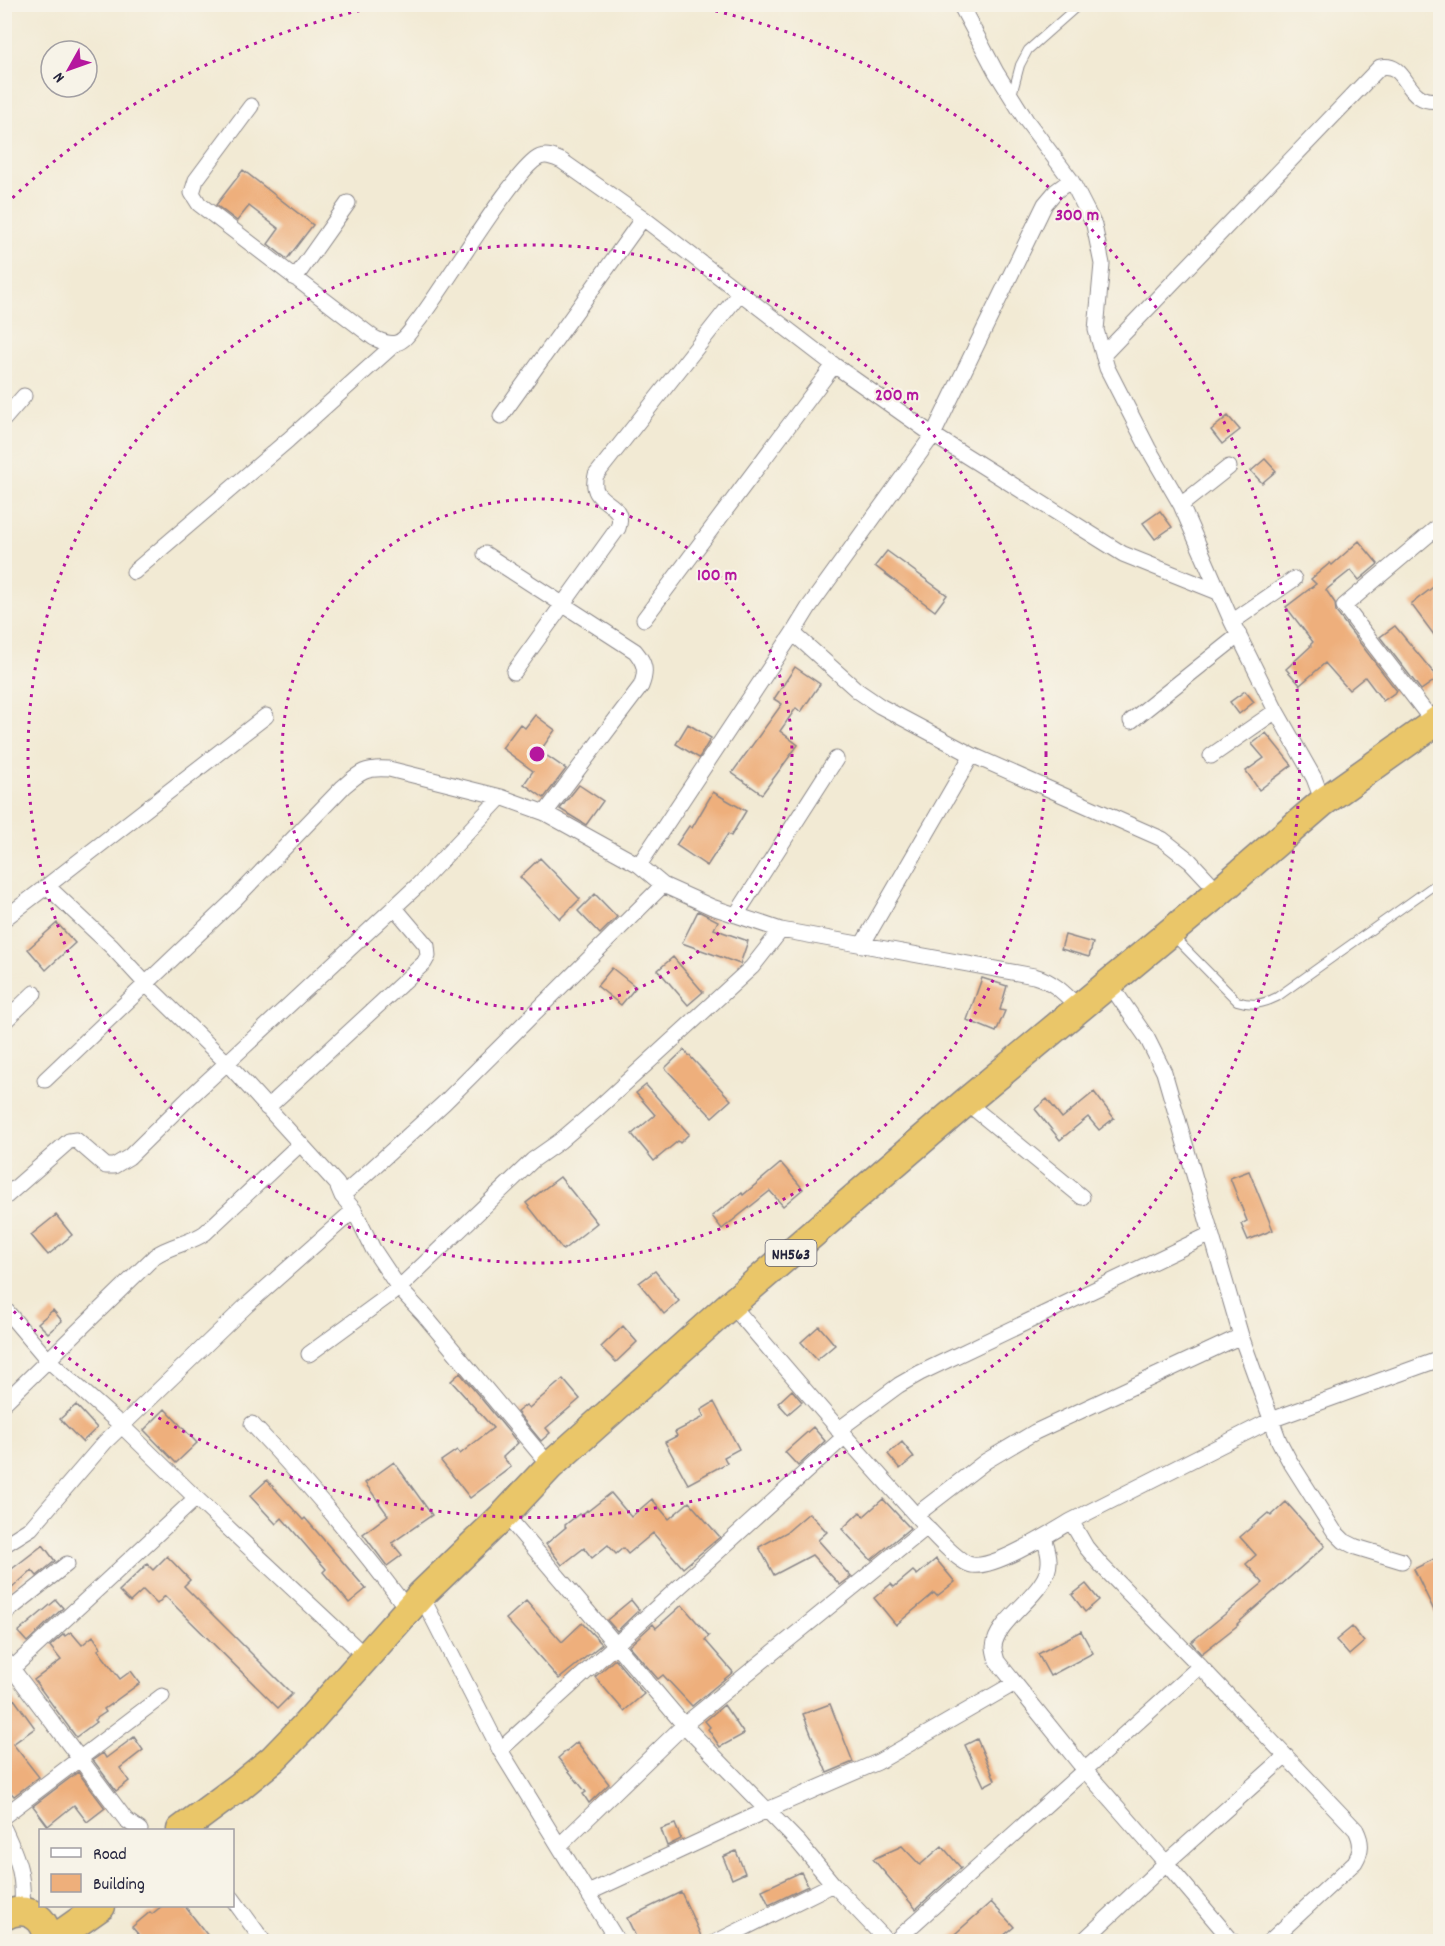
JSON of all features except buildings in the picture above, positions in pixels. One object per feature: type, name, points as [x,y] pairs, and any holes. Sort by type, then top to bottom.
[{"type":"highway","name":"NH563","points":[[183,1829],[273,1759],[414,1603],[505,1514],[550,1466],[732,1304],[966,1102],[1219,892],[1323,802],[1437,721]]},
{"type":"highway","points":[[24,1910],[42,1921],[48,1941],[98,1907]]},
{"type":"street","points":[[960,4],[1011,96],[1071,180],[1094,225],[1102,264],[1096,330],[1103,355],[1148,448],[1181,505],[1235,629],[1276,711],[1314,778],[1323,802]]},
{"type":"street","points":[[1103,355],[1380,67],[1387,65],[1395,68],[1420,99],[1429,102],[1440,100]]},
{"type":"street","points":[[251,106],[196,180],[192,193],[199,204],[374,338],[385,344],[396,344]]},
{"type":"street","points":[[134,572],[403,340],[431,305],[514,182],[531,162],[542,156],[562,161],[643,218],[739,294],[933,435],[1123,554],[1218,592]]},
{"type":"street","points":[[639,865],[809,607],[933,435],[1045,204],[1056,191],[1071,180]]},
{"type":"street","points":[[295,278],[348,203]]},
{"type":"street","points":[[501,416],[643,218]]},
{"type":"street","points":[[514,672],[618,528],[621,520],[616,508],[602,499],[595,491],[596,476],[739,294]]},
{"type":"street","points":[[644,619],[834,365]]},
{"type":"street","points":[[4,419],[24,396]]},
{"type":"street","points":[[1181,505],[1229,467]]},
{"type":"street","points":[[1437,721],[1344,606],[1440,525]]},
{"type":"street","points":[[485,554],[635,651],[644,662],[646,674],[641,686],[545,813]]},
{"type":"street","points":[[1131,721],[1294,579]]},
{"type":"street","points":[[793,633],[858,691],[880,706],[972,756],[1162,839],[1190,861],[1219,892]]},
{"type":"street","points":[[1211,756],[1276,711]]},
{"type":"street","points":[[4,919],[266,716]]},
{"type":"street","points":[[862,945],[972,756]]},
{"type":"street","points":[[736,915],[836,759]]},
{"type":"street","points":[[45,1080],[235,899],[357,775],[371,768],[389,769],[501,797],[545,813],[639,865],[663,885],[736,915],[781,930],[1044,978],[1078,1008]]},
{"type":"street","points":[[4,1198],[69,1141],[76,1140],[105,1166],[121,1163],[417,886],[501,797]]},
{"type":"street","points":[[342,1196],[451,1096],[663,885]]},
{"type":"street","points":[[47,886],[112,946],[146,984],[227,1063],[337,1184],[342,1196],[354,1210],[373,1249],[399,1288],[550,1466]]},
{"type":"street","points":[[267,1108],[424,963],[428,956],[427,946],[394,907]]},
{"type":"street","points":[[309,1354],[399,1288],[533,1160],[560,1141],[595,1111],[752,967],[781,930]]},
{"type":"street","points":[[1109,982],[1147,1038],[1164,1072],[1241,1336],[1271,1420],[1289,1460],[1334,1531],[1344,1541],[1402,1561]]},
{"type":"street","points":[[4,1022],[34,993]]},
{"type":"street","points":[[966,1102],[1082,1197]]},
{"type":"street","points":[[4,1402],[155,1256],[165,1248],[195,1240],[205,1233],[300,1144]]},
{"type":"street","points":[[4,1545],[31,1528],[90,1458],[122,1426],[247,1305],[354,1210]]},
{"type":"street","points":[[500,1750],[841,1433],[899,1385],[1211,1234]]},
{"type":"street","points":[[732,1304],[841,1433],[922,1521],[964,1563],[974,1566],[988,1564],[1044,1537],[1071,1521],[1271,1420],[1440,1359]]},
{"type":"street","points":[[4,1308],[47,1359],[122,1426],[366,1657]]},
{"type":"street","points":[[559,1846],[684,1725],[922,1521],[986,1461],[1035,1432],[1241,1336]]},
{"type":"street","points":[[252,1424],[414,1603],[500,1750],[618,1941]]},
{"type":"street","points":[[139,1829],[126,1820],[7,1668],[196,1498]]},
{"type":"street","points":[[505,1514],[684,1725],[799,1844],[833,1884],[888,1941]]},
{"type":"street","points":[[1071,1521],[1086,1547],[1101,1565],[1356,1830],[1361,1840],[1360,1852],[1355,1862],[1269,1941]]},
{"type":"street","points":[[1044,1537],[1050,1562],[1046,1573],[1039,1587],[998,1634],[994,1647],[997,1661],[1084,1769],[1233,1941]]},
{"type":"street","points":[[4,1614],[67,1564]]},
{"type":"street","points":[[894,1941],[1200,1666]]},
{"type":"street","points":[[588,1893],[765,1810],[894,1755],[1015,1683]]},
{"type":"street","points":[[4,1816],[162,1696]]},
{"type":"street","points":[[1082,1941],[1286,1756]]},
{"type":"street","points":[[4,1829],[20,1863],[24,1910]]},
{"type":"street","points":[[716,1941],[833,1884]]},
{"type":"street","points":[[234,1901],[264,1941]]},
{"type":"lane","points":[[1011,96],[1020,65],[1028,50],[1080,4]]},
{"type":"lane","points":[[1170,933],[1238,1001],[1250,1005],[1264,1004],[1440,880]]}]
